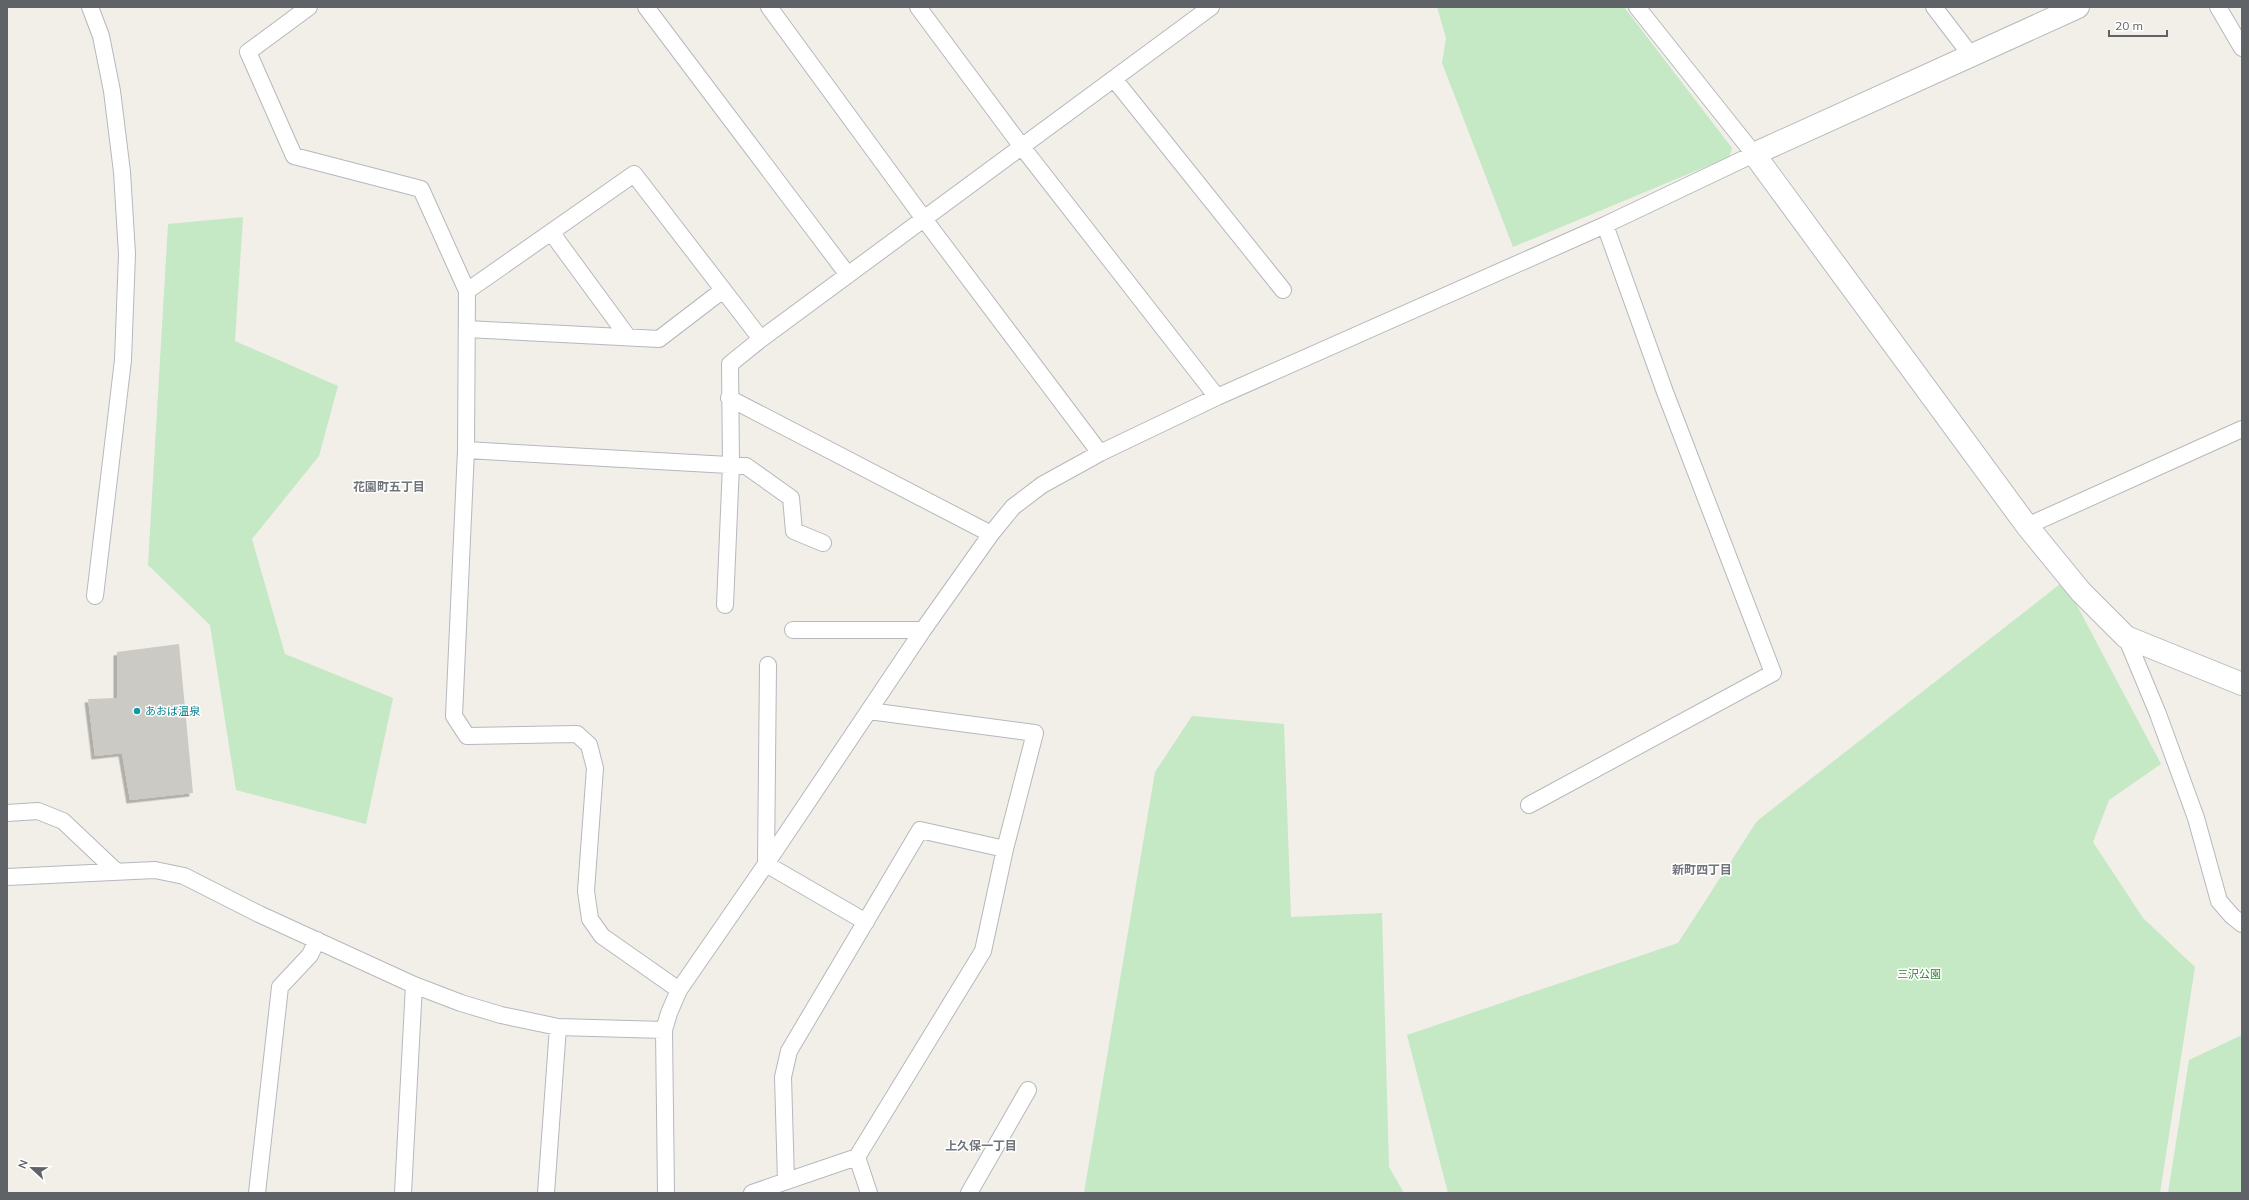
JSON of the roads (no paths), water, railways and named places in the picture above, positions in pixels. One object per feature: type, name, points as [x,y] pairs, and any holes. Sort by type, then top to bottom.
[{"type":"street","points":[[90,7],[101,36],[112,92],[122,172],[127,254],[123,360],[95,596]]},
{"type":"street","points":[[309,7],[248,52],[294,156],[422,189],[467,291],[466,450],[454,716],[466,736],[577,734],[589,745],[595,768],[586,891],[590,919],[602,936],[679,990]]},
{"type":"street","points":[[646,7],[848,275]]},
{"type":"street","points":[[769,7],[924,219],[1100,452]]},
{"type":"street","points":[[918,7],[1022,147],[1217,397]]},
{"type":"street","points":[[724,605],[731,465],[729,398],[730,364],[761,339],[1211,7]]},
{"type":"street","points":[[1636,7],[1754,154],[2027,526],[2081,592],[2126,637],[2158,714],[2196,818],[2219,901],[2232,916],[2242,924]]},
{"type":"street","points":[[1934,7],[1970,54]]},
{"type":"street","points":[[666,1193],[664,1030],[668,1013],[679,990],[766,864],[923,630],[990,534],[1013,507],[1042,485],[1100,452],[1217,397],[1605,225],[1970,54],[2078,7]]},
{"type":"street","points":[[2218,7],[2242,48]]},
{"type":"street","points":[[1114,79],[1283,290]]},
{"type":"street","points":[[467,291],[634,174],[761,339]]},
{"type":"street","points":[[1529,805],[1773,673],[1665,392],[1605,225]]},
{"type":"street","points":[[551,232],[628,337]]},
{"type":"street","points":[[467,329],[659,339],[723,290]]},
{"type":"street","points":[[729,398],[990,534]]},
{"type":"street","points":[[2027,526],[2242,429]]},
{"type":"street","points":[[466,450],[746,466],[791,498],[794,531],[823,543]]},
{"type":"street","points":[[792,630],[923,630]]},
{"type":"street","points":[[2126,637],[2242,684]]},
{"type":"street","points":[[766,864],[768,665]]},
{"type":"street","points":[[752,1193],[857,1157],[983,951],[1006,849],[1035,733],[869,711]]},
{"type":"street","points":[[7,813],[38,811],[63,822],[117,872]]},
{"type":"street","points":[[786,1181],[783,1077],[789,1052],[920,830],[1006,849]]},
{"type":"street","points":[[766,864],[866,922]]},
{"type":"street","points":[[7,878],[155,870],[184,876],[259,914],[414,985],[461,1003],[501,1015],[558,1027],[664,1030]]},
{"type":"street","points":[[257,1193],[280,987],[310,955],[317,940]]},
{"type":"street","points":[[403,1193],[414,985]]},
{"type":"street","points":[[546,1193],[558,1027]]},
{"type":"street","points":[[969,1193],[1028,1090]]},
{"type":"street","points":[[857,1157],[869,1193]]},
{"type":"place","name":"あおば温泉","points":[[137,711]]},
{"type":"district","name":"花園町五丁目","points":[[389,487]]},
{"type":"district","name":"新町四丁目","points":[[1702,870]]},
{"type":"district","name":"上久保一丁目","points":[[981,1146]]},
{"type":"park label","name":"三沢公園","points":[[1919,974]]}]
